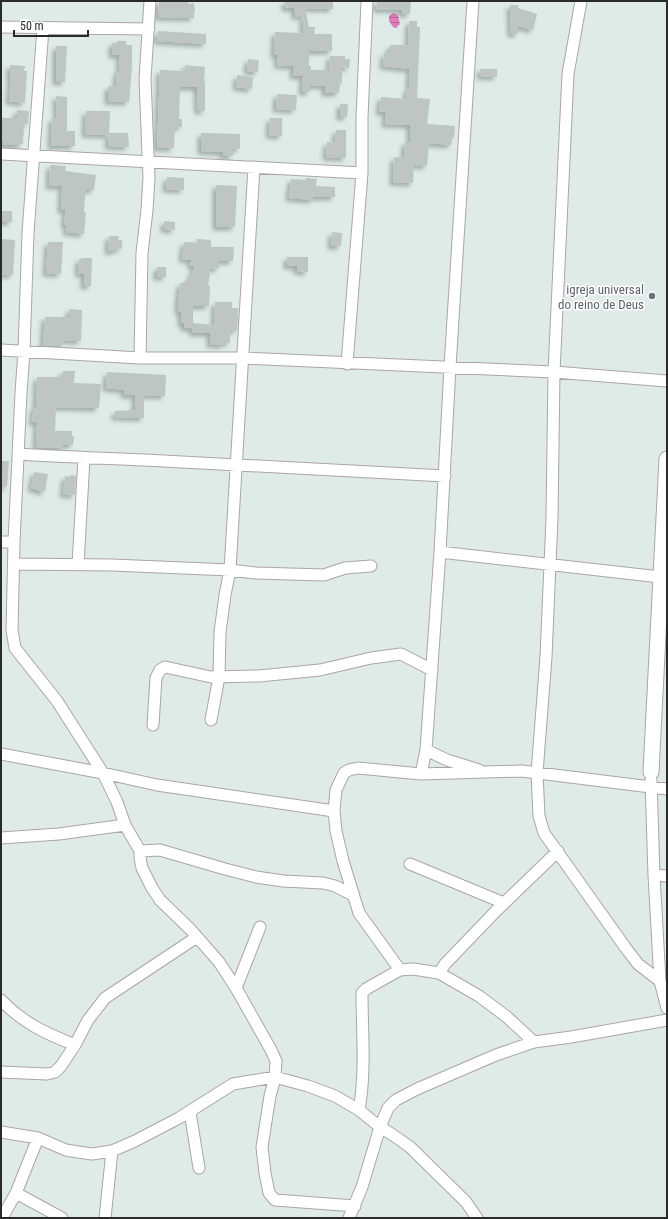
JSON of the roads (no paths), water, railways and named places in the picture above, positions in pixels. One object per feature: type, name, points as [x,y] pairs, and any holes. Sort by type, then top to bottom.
[{"type":"street","points":[[140,358],[142,253],[147,210],[148,162],[145,79],[150,1]]},
{"type":"street","points":[[347,364],[362,173],[362,117],[367,1]]},
{"type":"street","points":[[421,774],[426,750],[440,552],[473,1]]},
{"type":"street","points":[[582,1],[568,74],[554,372],[552,518],[546,657],[537,773],[539,816],[544,832],[625,947],[638,964],[660,981]]},
{"type":"street","points":[[1,27],[148,29]]},
{"type":"street","points":[[43,28],[28,233],[24,351],[14,542],[12,630],[15,648],[57,702],[103,772],[126,825],[140,851],[142,868],[152,888],[160,900],[197,937],[219,962],[236,988],[276,1061],[275,1076],[270,1096],[262,1147],[265,1173],[270,1193],[275,1200],[354,1206]]},
{"type":"street","points":[[1,154],[362,173]]},
{"type":"street","points":[[211,720],[219,677],[220,632],[230,570],[254,167]]},
{"type":"street","points":[[1,350],[140,358],[242,358],[347,364],[450,367],[554,372],[667,382]]},
{"type":"street","points":[[18,454],[237,464],[445,476]]},
{"type":"street","points":[[78,564],[84,458]]},
{"type":"street","points":[[667,459],[664,556],[660,577],[651,779],[654,875],[660,981],[667,1008]]},
{"type":"street","points":[[1,542],[14,542]]},
{"type":"street","points":[[440,552],[660,577]]},
{"type":"street","points":[[14,564],[78,564],[324,575],[345,568],[371,566]]},
{"type":"street","points":[[152,725],[156,678],[160,670],[165,667],[211,678],[259,676],[320,670],[391,654],[401,654],[432,670]]},
{"type":"street","points":[[426,750],[447,760],[485,772]]},
{"type":"street","points":[[1,754],[103,772],[157,785],[334,811]]},
{"type":"street","points":[[400,970],[360,913],[353,896],[343,861],[334,811],[336,790],[344,774],[349,770],[358,768],[421,774],[522,771],[651,779],[667,788]]},
{"type":"street","points":[[1,838],[59,834],[126,825]]},
{"type":"street","points":[[140,851],[160,850],[256,877],[283,881],[323,883],[335,886],[353,896]]},
{"type":"street","points":[[439,973],[445,964],[504,903],[558,851]]},
{"type":"street","points":[[410,864],[504,903]]},
{"type":"street","points":[[654,875],[667,876]]},
{"type":"street","points":[[236,988],[260,927]]},
{"type":"street","points":[[1,1072],[47,1074],[55,1072],[61,1066],[75,1045],[88,1020],[105,998],[197,937]]},
{"type":"street","points":[[359,1110],[362,1093],[362,993],[366,989],[400,970],[414,969],[439,973],[479,996],[508,1018],[534,1042]]},
{"type":"street","points":[[1,1000],[13,1013],[42,1032],[75,1045]]},
{"type":"street","points":[[349,1218],[362,1187],[380,1128],[388,1108],[396,1100],[417,1088],[496,1055],[534,1042],[667,1020]]},
{"type":"street","points":[[1,1132],[38,1138],[66,1150],[92,1154],[112,1151],[135,1141],[190,1112],[233,1084],[275,1076],[335,1096],[359,1110],[380,1128],[410,1147],[466,1202],[477,1218]]},
{"type":"street","points":[[190,1112],[199,1168]]},
{"type":"street","points":[[2,1218],[16,1193],[38,1138]]},
{"type":"street","points":[[105,1218],[112,1151]]},
{"type":"street","points":[[16,1193],[62,1218]]},
{"type":"place","name":"igreja universal do reino de Deus","points":[[652,296]]}]
